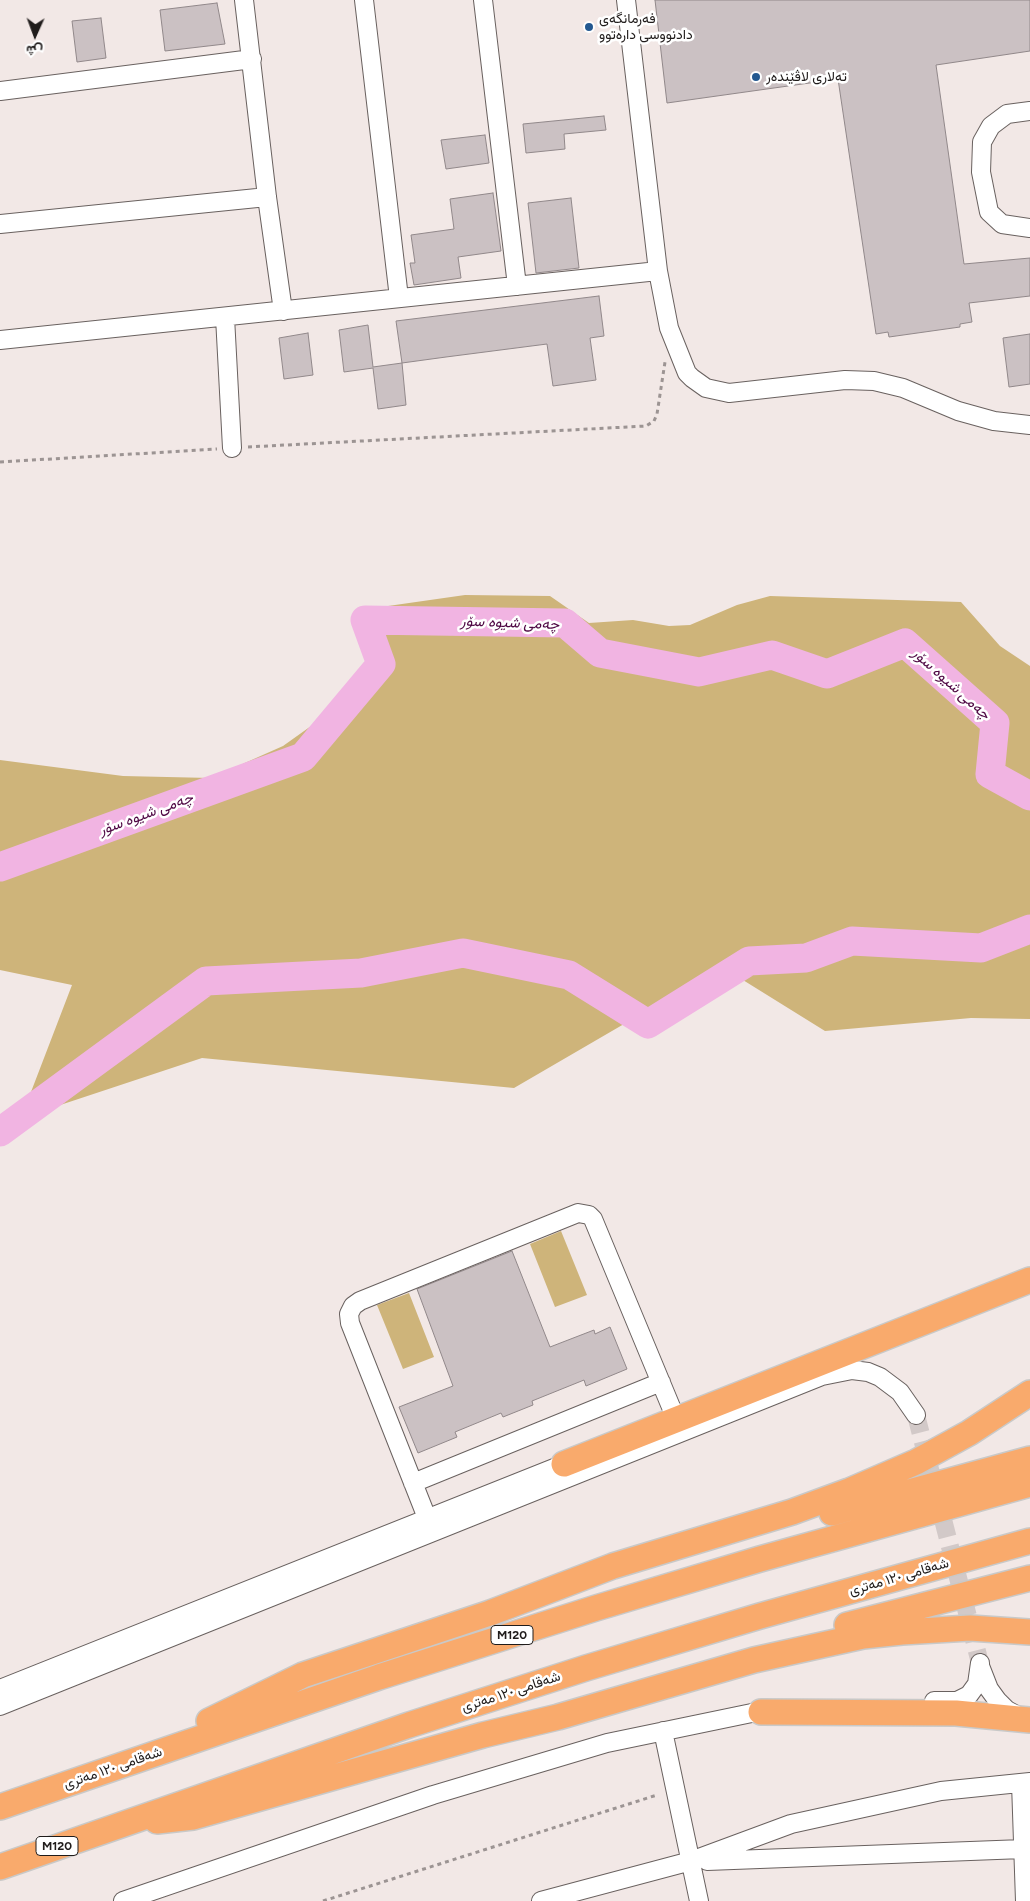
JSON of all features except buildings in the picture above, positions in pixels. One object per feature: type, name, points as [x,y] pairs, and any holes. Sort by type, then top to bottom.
[{"type":"highway","points":[[564,1464],[1030,1280]]},
{"type":"highway","points":[[490,1613],[613,1566],[792,1512],[850,1492],[916,1462],[969,1433],[1030,1393]]},
{"type":"highway","points":[[112,1768],[303,1675],[490,1613],[698,1549],[1030,1459]]},
{"type":"highway","name":"شەقامی ١٢٠ مەتری","points":[[0,1807],[379,1677],[596,1608],[769,1556],[1030,1484]]},
{"type":"highway","name":"شەقامی ١٢٠ مەتری","points":[[3,1866],[113,1826],[409,1725],[586,1668],[760,1616],[1030,1541]]},
{"type":"highway","points":[[113,1826],[193,1817],[483,1734],[614,1690],[753,1650],[1030,1578]]},
{"type":"highway","points":[[483,1734],[558,1717],[754,1660],[863,1636],[970,1628],[1030,1632]]},
{"type":"highway","points":[[761,1712],[956,1713],[1026,1719]]},
{"type":"street","points":[[244,0],[267,197],[283,310]]},
{"type":"street","points":[[364,0],[398,298]]},
{"type":"street","points":[[483,0],[517,286]]},
{"type":"street","points":[[626,0],[658,270],[669,328],[687,372],[699,383],[714,390],[730,393],[844,380],[874,381],[904,388],[958,410],[985,418],[1030,425]]},
{"type":"street","points":[[0,92],[252,59]]},
{"type":"street","points":[[1030,111],[1007,114],[991,126],[982,142],[981,172],[989,212],[1002,224],[1030,228]]},
{"type":"street","points":[[0,224],[267,197]]},
{"type":"street","points":[[0,340],[658,270]]},
{"type":"street","points":[[225,317],[232,448]]},
{"type":"street","points":[[428,1518],[350,1323],[349,1314],[353,1306],[360,1301],[578,1213],[585,1213],[593,1219],[676,1419]]},
{"type":"street","points":[[0,1706],[822,1376],[852,1370],[868,1372],[880,1377],[900,1392],[916,1415]]},
{"type":"street","points":[[413,1483],[660,1382]]},
{"type":"street","points":[[0,1689],[564,1464]]},
{"type":"street","points":[[123,1901],[442,1792],[607,1743],[819,1702],[956,1701],[969,1695],[974,1690],[977,1684],[980,1664],[989,1689],[997,1700],[1007,1710],[1026,1719]]},
{"type":"street","points":[[663,1731],[699,1901]]},
{"type":"street","points":[[541,1901],[691,1861],[790,1824],[941,1791],[1026,1782],[1025,1901]]},
{"type":"street","points":[[691,1861],[1024,1849]]},
{"type":"path","points":[[0,462],[646,426],[654,421],[657,414],[669,328]]},
{"type":"path","points":[[323,1901],[657,1795]]},
{"type":"shaded area","points":[[465,595],[550,596],[589,623],[633,620],[669,626],[690,625],[737,605],[770,596],[961,602],[1000,646],[1030,666],[1030,1019],[971,1018],[825,1031],[722,967],[514,1088],[202,1058],[21,1118],[72,985],[0,970],[0,760],[123,776],[211,778],[283,746],[363,689],[381,607]]},
{"type":"shaded area","points":[[561,1231],[587,1295],[555,1307],[530,1244]]},
{"type":"shaded area","points":[[409,1293],[434,1357],[403,1369],[377,1305]]},
{"type":"waterway","name":"چەمی شیوە سۆر","points":[[0,867],[303,757],[381,664],[365,620],[565,623],[600,653],[699,672],[772,655],[827,674],[905,643],[995,723],[990,774],[1030,796]]},
{"type":"waterway","points":[[0,1132],[206,981],[361,973],[463,953],[569,975],[648,1024],[749,961],[806,958],[852,941],[981,948],[1030,929]]},
{"type":"tunnel","points":[[916,1415],[980,1663]]},
{"type":"place","name":"فەرمانگەی دادنووسی دارەتوو","points":[[589,27]]},
{"type":"place","name":"تەلاری لاڤێندەر","points":[[756,77]]}]
